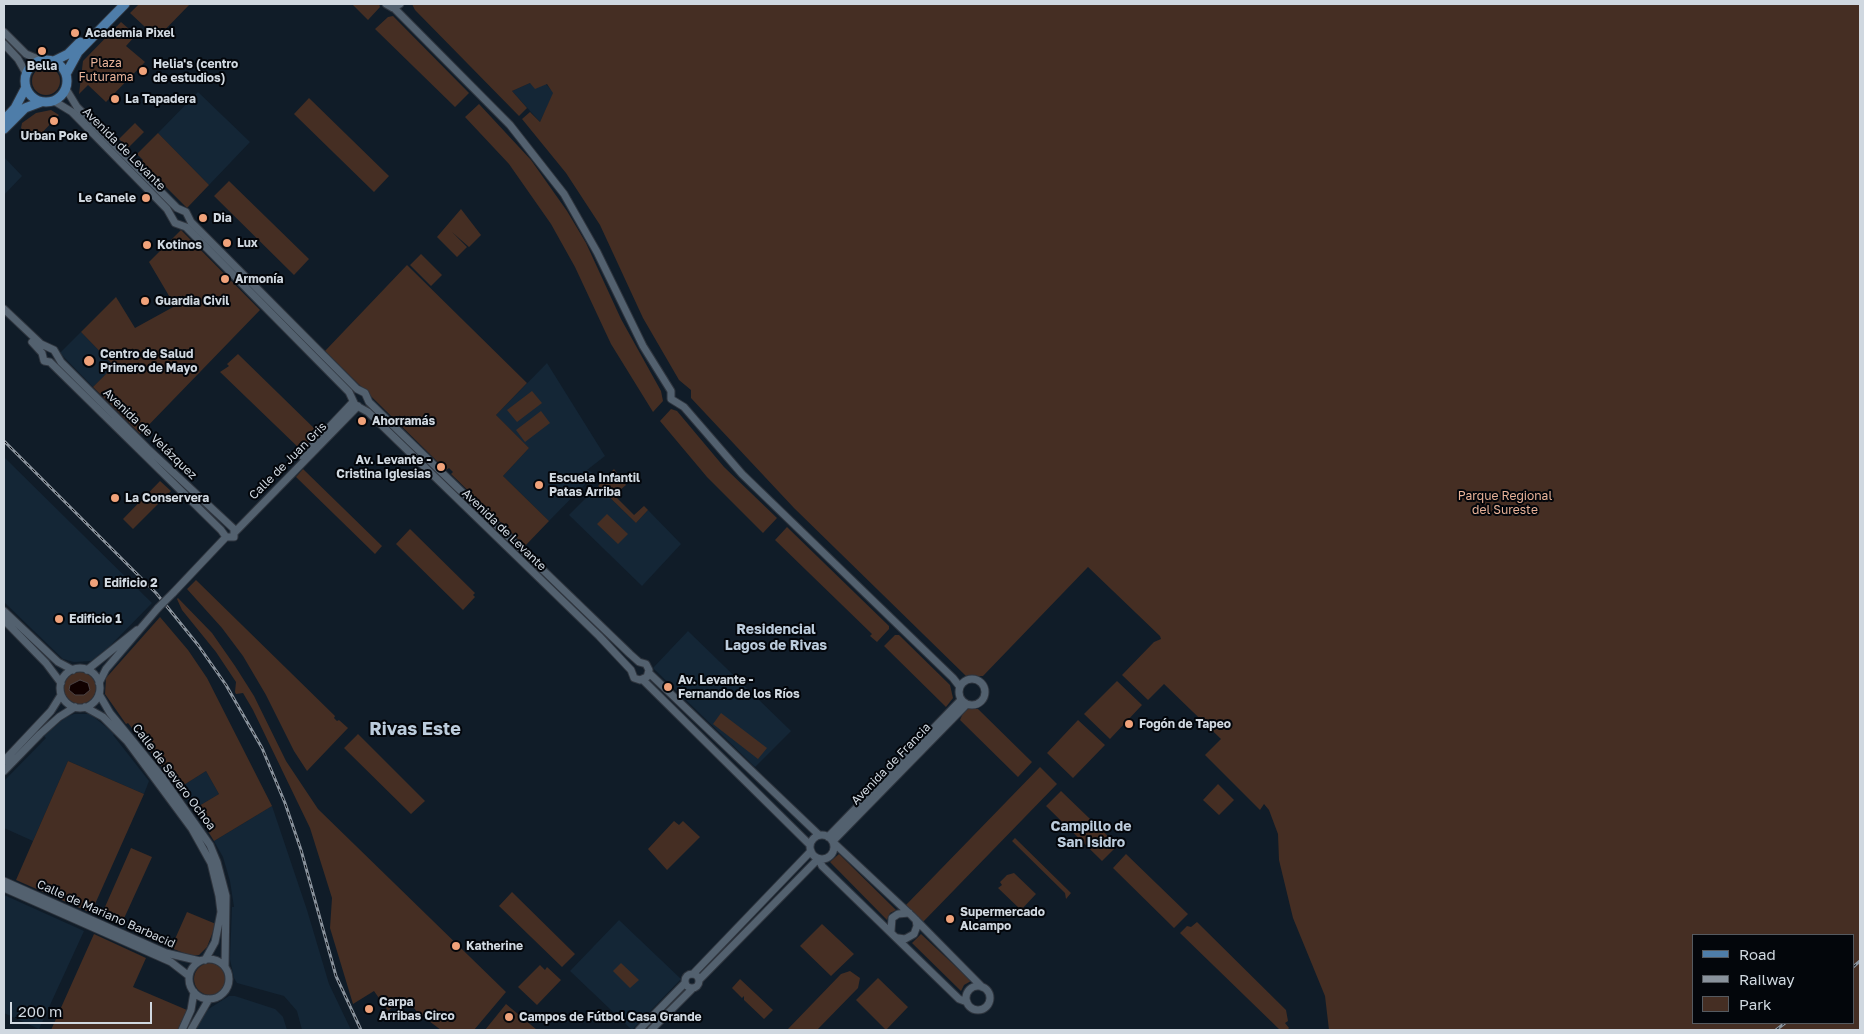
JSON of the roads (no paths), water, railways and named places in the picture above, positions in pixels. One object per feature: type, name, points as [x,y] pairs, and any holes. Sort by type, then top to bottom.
[{"type":"main road","points":[[4,120],[15,108],[26,87],[26,74],[34,63],[40,60],[54,61],[68,54],[116,4]]},
{"type":"main road","points":[[4,129],[20,112],[41,102],[54,100],[66,89],[66,74],[78,52],[125,4]]},
{"type":"main road","points":[[54,61],[61,66],[66,74]]},
{"type":"main road","points":[[26,87],[31,96],[41,102]]},
{"type":"street","points":[[386,4],[397,6],[510,125],[564,194],[598,252],[643,346],[671,391],[670,396],[673,401],[679,403],[742,474],[953,678],[960,687],[963,702],[974,706],[981,702],[985,695],[984,688],[980,682],[971,679],[960,687]]},
{"type":"street","points":[[4,32],[26,54],[40,60]]},
{"type":"street","points":[[4,44],[18,59],[26,74]]},
{"type":"street","name":"Avenida de Levante","points":[[66,89],[77,107],[181,210]]},
{"type":"street","name":"Avenida de Levante","points":[[54,100],[72,112],[174,218]]},
{"type":"street","points":[[189,220],[183,226],[177,224],[174,218],[176,213],[181,210],[188,213],[189,220],[360,391],[356,403]]},
{"type":"street","name":"Avenida de Levante","points":[[183,226],[356,403],[631,670]]},
{"type":"street","points":[[4,309],[44,351]]},
{"type":"street","points":[[4,315],[44,351]]},
{"type":"street","name":"Avenida de Velázquez","points":[[224,535],[50,362],[43,359],[44,351],[54,350],[56,356],[232,529]]},
{"type":"street","points":[[50,362],[56,356]]},
{"type":"street","name":"Avenida de Levante","points":[[360,391],[365,393],[368,400],[639,662]]},
{"type":"street","points":[[356,403],[368,400]]},
{"type":"street","name":"Calle de Juan Gris","points":[[224,535],[232,538],[232,529],[356,403]]},
{"type":"street","points":[[4,771],[58,717],[75,707],[85,707],[91,704],[98,694],[99,683],[106,669],[139,628],[224,535]]},
{"type":"street","points":[[4,611],[58,662],[73,670],[87,670],[96,677],[99,683]]},
{"type":"street","points":[[4,620],[46,663],[61,683]]},
{"type":"street","points":[[87,670],[139,628]]},
{"type":"street","points":[[639,662],[646,664],[649,673],[820,835],[832,840],[909,912],[988,992],[990,997],[986,1008],[975,1010],[967,1002],[959,999],[891,930],[822,866],[804,837],[643,680],[634,678],[631,670],[639,662]]},
{"type":"street","points":[[73,670],[68,673],[61,683],[61,695],[64,700],[75,707]]},
{"type":"street","points":[[643,680],[649,673]]},
{"type":"street","name":"Calle de Severo Ochoa","points":[[98,694],[110,713],[162,777],[210,845],[220,871],[226,896],[225,967]]},
{"type":"street","points":[[4,762],[51,711],[61,695]]},
{"type":"street","name":"Avenida de Francia","points":[[832,840],[963,702]]},
{"type":"street","name":"Calle de Severo Ochoa","points":[[85,707],[103,717],[127,741],[192,830],[211,863],[217,882],[221,912],[215,942],[202,961]]},
{"type":"street","points":[[639,1030],[685,983],[687,976],[693,974],[811,848],[820,835]]},
{"type":"street","points":[[651,1030],[692,988],[697,986],[699,980],[819,859],[825,859],[832,854],[832,840]]},
{"type":"street","name":"Calle de Mariano Barbacid","points":[[4,881],[166,953],[202,961]]},
{"type":"street","name":"Calle de Mariano Barbacid","points":[[4,888],[171,962],[189,976]]},
{"type":"street","points":[[891,930],[892,918],[898,914],[909,912]]},
{"type":"street","points":[[898,938],[905,939],[914,934],[916,920]]},
{"type":"street","points":[[182,1030],[191,1010],[194,992],[189,976],[191,970],[202,961],[213,960],[225,967],[229,980],[226,990],[218,997],[209,999],[194,992]]},
{"type":"street","points":[[693,974],[699,980]]},
{"type":"street","points":[[685,983],[692,988]]},
{"type":"street","points":[[967,1002],[967,993],[971,989],[982,987]]},
{"type":"street","points":[[191,1030],[209,999]]},
{"type":"railway","points":[[4,441],[156,593],[198,645],[226,685],[262,748],[285,803],[301,850],[336,976],[361,1030]]},
{"type":"railway","points":[[1854,966],[1860,961]]},
{"type":"railway","points":[[1776,1030],[1784,1024]]},
{"type":"place","name":"Academia Pixel","points":[[75,33]]},
{"type":"place","name":"Bella","points":[[42,51]]},
{"type":"place","name":"Helia's (centro de estudios)","points":[[143,71]]},
{"type":"place","name":"La Tapadera","points":[[115,99]]},
{"type":"place","name":"Urban Poke","points":[[54,121]]},
{"type":"place","name":"Le Canele","points":[[146,198]]},
{"type":"place","name":"Dia","points":[[203,218]]},
{"type":"place","name":"Lux","points":[[227,243]]},
{"type":"place","name":"Kotinos","points":[[147,245]]},
{"type":"place","name":"Armonía","points":[[225,279]]},
{"type":"place","name":"Guardia Civil","points":[[145,301]]},
{"type":"place","name":"Centro de Salud Primero de Mayo","points":[[89,361]]},
{"type":"place","name":"Ahorramás","points":[[362,421]]},
{"type":"place","name":"Av. Levante - Cristina Iglesias","points":[[441,467]]},
{"type":"place","name":"Escuela Infantil Patas Arriba","points":[[539,485]]},
{"type":"place","name":"La Conservera","points":[[115,498]]},
{"type":"place","name":"Edificio 2","points":[[94,583]]},
{"type":"place","name":"Edificio 1","points":[[59,619]]},
{"type":"place","name":"Av. Levante - Fernando de los Ríos","points":[[668,687]]},
{"type":"place","name":"Fogón de Tapeo","points":[[1129,724]]},
{"type":"place","name":"Supermercado Alcampo","points":[[950,919]]},
{"type":"place","name":"Katherine","points":[[456,946]]},
{"type":"place","name":"Carpa Arribas Circo","points":[[369,1009]]},
{"type":"place","name":"Campos de Fútbol Casa Grande","points":[[509,1017]]},
{"type":"district","name":"Residencial Lagos de Rivas","points":[[776,638]]},
{"type":"district","name":"Rivas Este","points":[[415,729]]},
{"type":"district","name":"Campillo de San Isidro","points":[[1091,836]]},
{"type":"park label","name":"Plaza Futurama","points":[[106,70]]},
{"type":"park label","name":"Parque Regional del Sureste","points":[[1505,503]]}]
